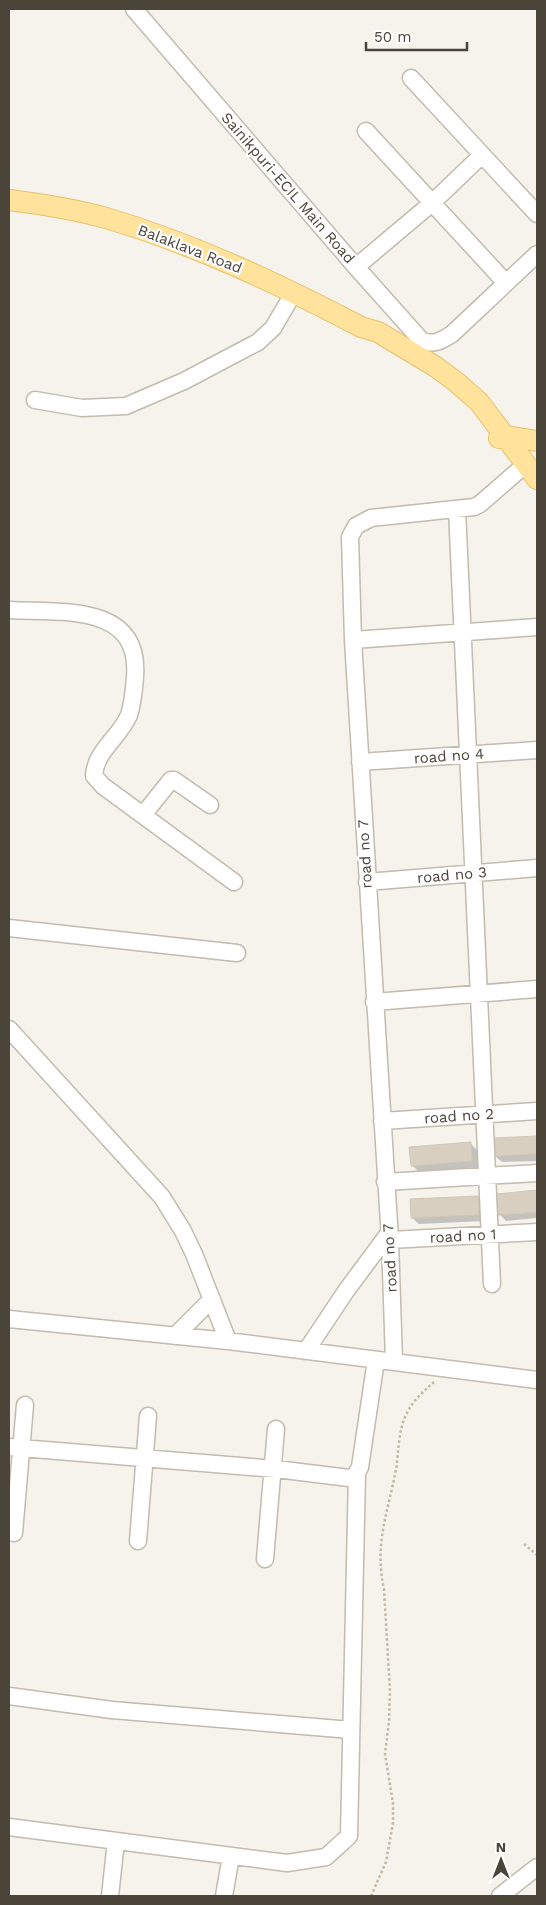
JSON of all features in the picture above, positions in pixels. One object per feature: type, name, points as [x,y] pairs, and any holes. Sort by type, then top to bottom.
[{"type":"main road","name":"Balaklava Road","points":[[9,200],[50,206],[95,216],[154,234],[248,272],[361,328],[364,335],[410,361],[450,391],[500,438]]},
{"type":"main road","points":[[500,438],[537,441]]},
{"type":"main road","points":[[500,438],[537,478]]},
{"type":"main road","points":[[521,459],[537,494]]},
{"type":"street","name":"Sainikpuri-ECIL Main Road","points":[[134,9],[422,341],[439,342],[452,334],[506,283]]},
{"type":"street","points":[[411,78],[537,214]]},
{"type":"street","points":[[366,131],[506,283],[537,254]]},
{"type":"street","points":[[356,267],[432,203],[482,155]]},
{"type":"street","points":[[35,400],[82,408],[126,406],[184,381],[258,342],[273,328],[293,294]]},
{"type":"street","name":"road no 7","points":[[394,1360],[389,1237],[353,640],[350,537],[356,526],[371,518],[474,507],[480,504],[521,459]]},
{"type":"street","points":[[457,509],[492,1284]]},
{"type":"street","points":[[9,610],[80,614],[102,618],[122,630],[132,645],[136,666],[134,690],[129,715],[113,740],[99,756],[94,766],[94,776],[103,786],[234,882]]},
{"type":"street","points":[[353,640],[537,627]]},
{"type":"street","name":"road no 4","points":[[360,762],[537,750]]},
{"type":"street","points":[[143,815],[170,780],[174,780],[210,806]]},
{"type":"street","name":"road no 3","points":[[367,882],[537,868]]},
{"type":"street","points":[[9,928],[237,953]]},
{"type":"street","points":[[374,1002],[537,989]]},
{"type":"street","points":[[9,1029],[162,1197],[183,1231],[228,1341]]},
{"type":"street","name":"road no 2","points":[[382,1121],[537,1111]]},
{"type":"street","points":[[385,1182],[537,1173]]},
{"type":"street","name":"road no 1","points":[[389,1237],[537,1232]]},
{"type":"street","points":[[306,1351],[346,1291],[389,1237]]},
{"type":"street","points":[[175,1336],[212,1298]]},
{"type":"street","points":[[9,1318],[228,1341],[376,1360],[394,1360],[537,1380]]},
{"type":"street","points":[[9,1827],[287,1863],[326,1857],[349,1836],[357,1473],[376,1360]]},
{"type":"street","points":[[14,1533],[15,1447],[25,1405]]},
{"type":"street","points":[[138,1541],[148,1416]]},
{"type":"street","points":[[265,1559],[276,1429]]},
{"type":"street","points":[[15,1447],[272,1469],[349,1478],[357,1473]]},
{"type":"street","points":[[9,1696],[112,1710],[351,1730]]},
{"type":"street","points":[[110,1896],[116,1841]]},
{"type":"street","points":[[224,1896],[231,1856]]},
{"type":"street","points":[[500,1896],[537,1867]]},
{"type":"path","points":[[371,1896],[386,1862],[393,1823],[393,1803],[385,1754],[390,1691],[384,1589],[380,1565],[384,1520],[396,1471],[406,1414],[419,1395],[451,1369]]},
{"type":"path","points":[[524,1544],[537,1555]]},
{"type":"building","points":[[537,1136],[537,1154],[494,1156],[493,1138]]},
{"type":"building","points":[[471,1142],[472,1161],[411,1166],[409,1147]]},
{"type":"building","points":[[537,1190],[537,1212],[498,1215],[496,1194]]},
{"type":"building","points":[[478,1196],[479,1215],[411,1218],[410,1199]]}]
